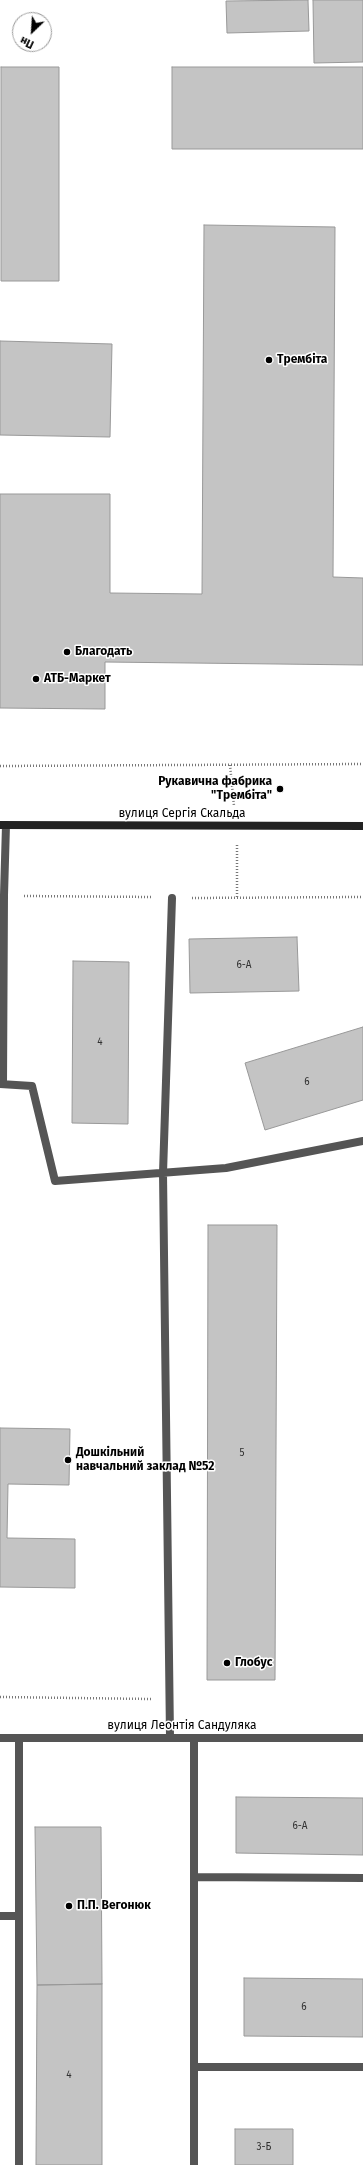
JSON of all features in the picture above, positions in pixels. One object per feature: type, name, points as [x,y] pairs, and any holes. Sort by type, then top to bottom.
[{"type":"main road","name":"вулиця Сергія Скальда","points":[[3,825],[363,826]]},
{"type":"street","points":[[3,825],[2,1084],[32,1086],[55,1181],[226,1168],[363,1141]]},
{"type":"street","points":[[170,1737],[163,1173],[172,898]]},
{"type":"street","name":"вулиця Леонтія Сандуляка","points":[[0,1738],[363,1738]]},
{"type":"street","points":[[19,1738],[19,2165]]},
{"type":"street","points":[[194,1738],[194,2165]]},
{"type":"street","points":[[194,1877],[363,1878]]},
{"type":"street","points":[[0,1916],[19,1916]]},
{"type":"street","points":[[194,2067],[363,2067]]},
{"type":"path","points":[[0,766],[363,764]]},
{"type":"path","points":[[0,1697],[170,1699]]},
{"type":"building","points":[[308,0],[309,31],[227,33],[226,1]]},
{"type":"building","points":[[313,0],[363,0],[363,62],[314,63]]},
{"type":"building","points":[[1,67],[59,67],[59,281],[1,281]]},
{"type":"building","points":[[172,67],[363,67],[363,149],[172,149]]},
{"type":"building","name":"Трембіта","points":[[204,225],[335,227],[333,577],[363,578],[363,665],[105,662],[105,709],[0,708],[0,494],[110,494],[110,593],[202,594]]},
{"type":"building","points":[[0,341],[112,344],[110,437],[0,435]]},
{"type":"building","points":[[297,937],[299,991],[190,993],[189,939]]},
{"type":"building","points":[[73,961],[129,962],[128,1124],[72,1123]]},
{"type":"building","points":[[363,1027],[363,1100],[265,1130],[245,1063]]},
{"type":"building","points":[[208,1225],[277,1225],[275,1680],[207,1680]]},
{"type":"building","points":[[0,1428],[70,1429],[69,1485],[8,1484],[7,1538],[75,1539],[75,1588],[0,1587]]},
{"type":"building","points":[[236,1797],[363,1798],[363,1855],[236,1853]]},
{"type":"building","name":"П.П. Вегонюк","points":[[35,1827],[101,1827],[102,1984],[37,1985]]},
{"type":"building","points":[[244,1978],[363,1979],[363,2037],[244,2036]]},
{"type":"building","points":[[102,1984],[102,2165],[36,2165],[37,1985]]},
{"type":"building","points":[[235,2129],[293,2129],[293,2165],[235,2165]]},
{"type":"place","name":"Трембіта","points":[[269,360]]},
{"type":"place","name":"Благодать","points":[[67,652]]},
{"type":"place","name":"АТБ-Маркет","points":[[36,679]]},
{"type":"place","name":"Рукавична фабрика \"Трембіта\"","points":[[280,789]]},
{"type":"place","name":"Дошкільний навчальний заклад №52","points":[[68,1460]]},
{"type":"place","name":"Глобус","points":[[227,1663]]},
{"type":"place","name":"П.П. Вегонюк","points":[[69,1906]]}]
